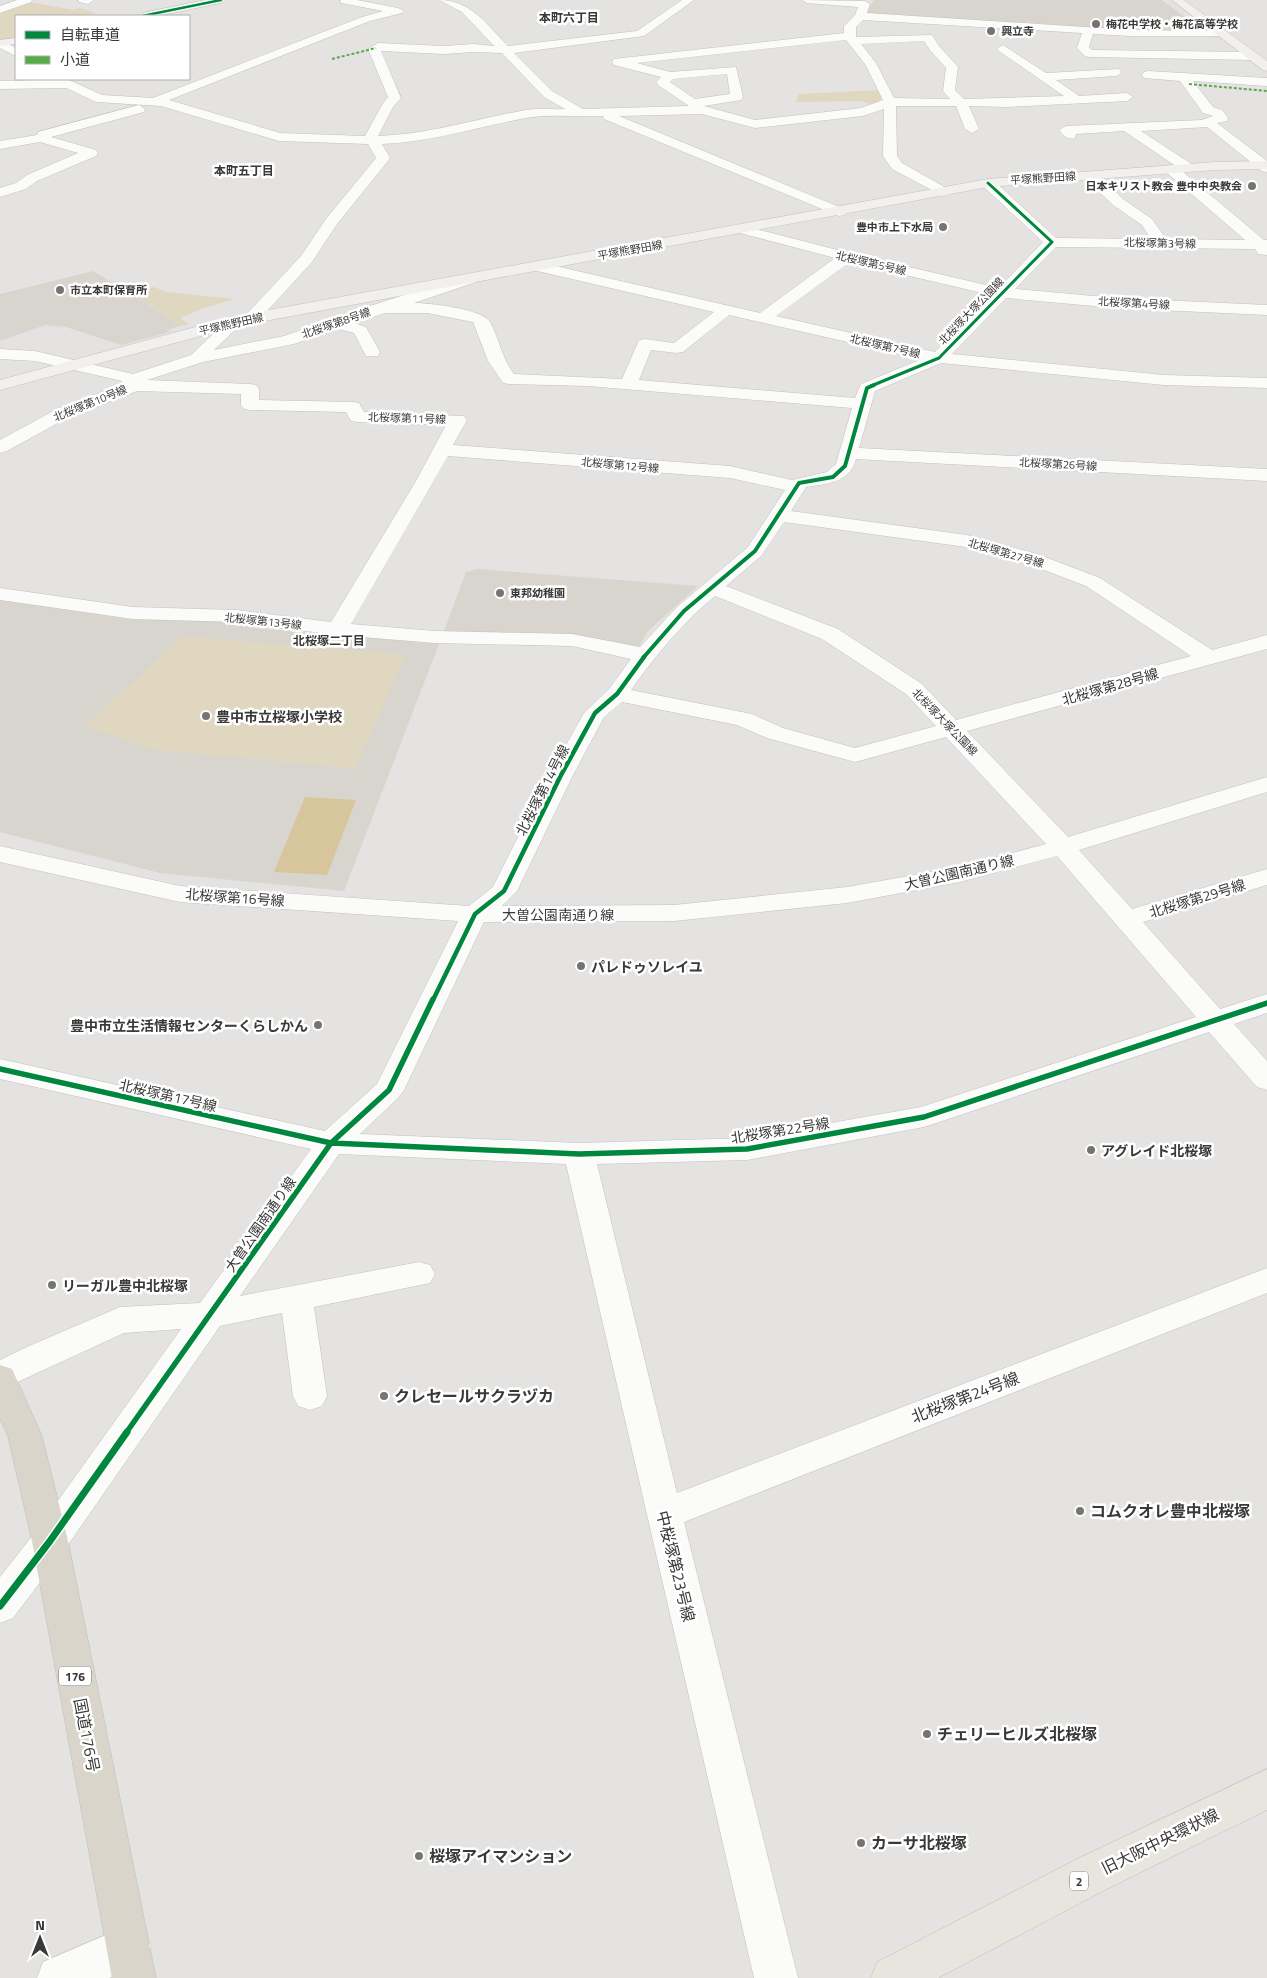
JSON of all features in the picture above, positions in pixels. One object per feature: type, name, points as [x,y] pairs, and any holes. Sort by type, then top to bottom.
[{"type":"highway","name":"国道176号","points":[[0,1377],[25,1436],[50,1541],[117,1894],[132,1962]]},
{"type":"main road","name":"旧大阪中央環状線","points":[[893,1978],[1092,1874],[1267,1789]]},
{"type":"street","points":[[147,15],[222,0]]},
{"type":"street","points":[[0,145],[41,138],[159,102],[366,18],[398,11],[344,2],[346,0]]},
{"type":"street","points":[[444,0],[466,10],[548,94],[580,112]]},
{"type":"street","points":[[371,140],[388,105],[395,98],[374,49],[378,47],[506,50],[640,34],[688,0]]},
{"type":"street","points":[[1177,0],[1267,67]]},
{"type":"street","points":[[0,10],[17,1]]},
{"type":"street","points":[[802,1],[837,1],[865,4],[860,16],[850,26],[851,38],[870,63],[890,102],[890,156],[897,166],[943,192]]},
{"type":"street","points":[[860,16],[1131,33],[1222,34]]},
{"type":"street","points":[[1011,26],[1002,40],[1045,77],[1076,100]]},
{"type":"street","points":[[1089,30],[1078,47],[1089,53],[1252,56]]},
{"type":"street","points":[[64,82],[100,99],[159,102],[279,137],[371,140],[427,136],[528,114],[697,106],[737,97],[732,70],[670,76],[618,62],[851,38],[928,37],[934,48],[952,67],[949,91],[961,102],[972,129]]},
{"type":"street","points":[[0,43],[15,41]]},
{"type":"street","points":[[0,43],[15,52]]},
{"type":"street","points":[[1045,77],[1115,72]]},
{"type":"street","points":[[1148,75],[1267,82]]},
{"type":"street","points":[[670,76],[662,82],[697,106],[755,124],[863,112],[890,102],[1006,103],[1127,97]]},
{"type":"street","points":[[1070,135],[1066,130],[1205,124],[1222,118],[1217,113],[1208,110],[1183,76]]},
{"type":"street","points":[[0,85],[83,80]]},
{"type":"street","points":[[598,112],[838,212]]},
{"type":"street","points":[[1208,122],[1266,166]]},
{"type":"street","points":[[1125,126],[1188,168]]},
{"type":"street","points":[[0,193],[21,186],[32,178],[91,153],[41,138]]},
{"type":"street","points":[[199,358],[200,354],[243,320],[307,259],[331,222],[382,158],[371,140]]},
{"type":"street","name":"平塚熊野田線","points":[[0,385],[243,320],[988,183],[1171,169],[1266,166]]},
{"type":"street","points":[[1171,169],[1263,245],[1267,261]]},
{"type":"street","points":[[1090,175],[1118,202],[1147,222],[1161,243]]},
{"type":"street","points":[[988,183],[1052,242]]},
{"type":"street","name":"北桜塚第5号線","points":[[741,229],[847,258],[1002,293]]},
{"type":"street","name":"北桜塚第3号線","points":[[1052,242],[1263,245]]},
{"type":"street","name":"北桜塚大塚公園線","points":[[797,487],[799,483],[833,477],[845,466],[867,388],[939,358],[1052,242]]},
{"type":"street","points":[[763,318],[847,258]]},
{"type":"street","name":"北桜塚第7号線","points":[[538,267],[939,358],[1164,380],[1267,383]]},
{"type":"street","name":"北桜塚第8号線","points":[[135,382],[199,358],[288,340],[470,279]]},
{"type":"street","name":"北桜塚第4号線","points":[[1002,293],[1116,303],[1267,310]]},
{"type":"street","points":[[379,308],[427,308],[478,318],[482,322],[496,361],[509,380],[588,381],[863,404]]},
{"type":"street","points":[[628,384],[645,344],[677,348],[726,310]]},
{"type":"street","points":[[336,323],[360,330],[372,352]]},
{"type":"street","name":"北桜塚第10号線","points":[[0,354],[35,356],[135,382]]},
{"type":"street","name":"北桜塚第10号線","points":[[0,447],[61,414],[135,382]]},
{"type":"street","name":"北桜塚第11号線","points":[[135,382],[250,389],[250,404],[353,406],[357,417],[458,420],[336,629]]},
{"type":"street","name":"北桜塚第12号線","points":[[442,450],[730,472],[797,487]]},
{"type":"street","name":"北桜塚第26号線","points":[[849,453],[1267,475]]},
{"type":"street","points":[[711,587],[755,551],[797,487]]},
{"type":"street","name":"北桜塚第27号線","points":[[779,515],[967,541],[1030,558],[1093,582],[1209,658]]},
{"type":"street","name":"北桜塚大塚公園線","points":[[711,587],[830,634],[914,689],[954,729],[1063,847],[1267,1080]]},
{"type":"street","name":"北桜塚第14号線","points":[[475,914],[504,891],[560,777],[596,713],[617,694],[645,655],[677,618],[711,587]]},
{"type":"street","name":"北桜塚第13号線","points":[[0,594],[133,613],[236,616],[336,629],[436,637],[572,640],[645,655]]},
{"type":"street","name":"北桜塚第28号線","points":[[617,694],[744,719],[775,733],[855,755],[1267,642]]},
{"type":"street","name":"大曽公園南通り線","points":[[0,1606],[50,1541],[331,1143],[389,1090],[475,914],[674,913],[847,895],[960,874],[1262,791]]},
{"type":"street","name":"北桜塚第16号線","points":[[0,854],[180,894],[475,914]]},
{"type":"street","name":"北桜塚第29号線","points":[[1126,919],[1267,877]]},
{"type":"street","name":"北桜塚第22号線","points":[[331,1143],[579,1154],[747,1149],[924,1117],[1267,1003]]},
{"type":"street","name":"北桜塚第17号線","points":[[0,1069],[331,1143]]},
{"type":"street","name":"中桜塚第23号線","points":[[579,1154],[776,1978]]},
{"type":"street","points":[[0,1377],[41,1354],[120,1320],[210,1315],[296,1300],[419,1274]]},
{"type":"street","name":"北桜塚第24号線","points":[[664,1514],[1267,1280]]},
{"type":"street","points":[[296,1300],[310,1396]]},
{"type":"street","points":[[59,1978],[132,1962]]},
{"type":"shaded area","name":"梅花中学校・梅花高等学校","points":[[874,0],[1162,0],[1205,32],[1130,32],[865,14]]},
{"type":"shaded area","points":[[29,2],[74,10],[80,8],[96,13],[86,15],[15,15],[15,37],[0,40],[0,12]]},
{"type":"shaded area","points":[[880,90],[883,97],[874,105],[860,101],[796,102],[799,94]]},
{"type":"shaded area","points":[[93,271],[169,317],[167,318],[180,326],[167,330],[170,332],[121,345],[66,327],[45,325],[0,341],[0,294]]},
{"type":"shaded area","points":[[154,287],[167,292],[234,299],[180,318],[189,324],[180,326],[166,318],[168,316],[130,293]]},
{"type":"shaded area","points":[[477,569],[698,586],[648,631],[637,650],[580,635],[444,631],[466,572]]},
{"type":"shaded area","name":"豊中市立桜塚小学校","points":[[0,598],[126,619],[231,621],[254,628],[439,644],[344,891],[160,873],[0,832]]},
{"type":"shaded area","points":[[183,636],[405,655],[356,769],[150,749],[85,726]]},
{"type":"shaded area","points":[[305,797],[356,800],[327,875],[274,872]]},
{"type":"marked path","points":[[332,59],[376,48]]},
{"type":"marked path","points":[[1189,84],[1267,91]]},
{"type":"cycle path","points":[[147,15],[221,0]]},
{"type":"cycle path","points":[[0,1606],[50,1541],[331,1143],[389,1090],[475,914],[504,891],[560,777],[595,713],[617,694],[645,655],[684,611],[755,551],[799,483],[833,477],[845,466],[867,388],[939,358],[1052,242],[988,183]]},
{"type":"cycle path","points":[[0,1069],[331,1143],[579,1154],[747,1149],[924,1117],[1267,1003]]},
{"type":"place","name":"梅花中学校・梅花高等学校","points":[[1096,24]]},
{"type":"place","name":"興立寺","points":[[991,31]]},
{"type":"place","name":"日本キリスト教会 豊中中央教会","points":[[1252,186]]},
{"type":"place","name":"豊中市上下水局","points":[[943,227]]},
{"type":"place","name":"市立本町保育所","points":[[60,290]]},
{"type":"place","name":"東邦幼稚園","points":[[500,593]]},
{"type":"place","name":"豊中市立桜塚小学校","points":[[206,716]]},
{"type":"place","name":"パレドゥソレイユ","points":[[581,966]]},
{"type":"place","name":"豊中市立生活情報センターくらしかん","points":[[318,1025]]},
{"type":"place","name":"アグレイド北桜塚","points":[[1091,1150]]},
{"type":"place","name":"リーガル豊中北桜塚","points":[[52,1285]]},
{"type":"place","name":"クレセールサクラヅカ","points":[[384,1396]]},
{"type":"place","name":"コムクオレ豊中北桜塚","points":[[1080,1511]]},
{"type":"place","name":"チェリーヒルズ北桜塚","points":[[927,1734]]},
{"type":"place","name":"カーサ北桜塚","points":[[861,1843]]},
{"type":"place","name":"桜塚アイマンション","points":[[419,1856]]},
{"type":"district","name":"本町六丁目","points":[[569,17]]},
{"type":"district","name":"本町五丁目","points":[[244,170]]},
{"type":"district","name":"北桜塚二丁目","points":[[329,640]]}]
